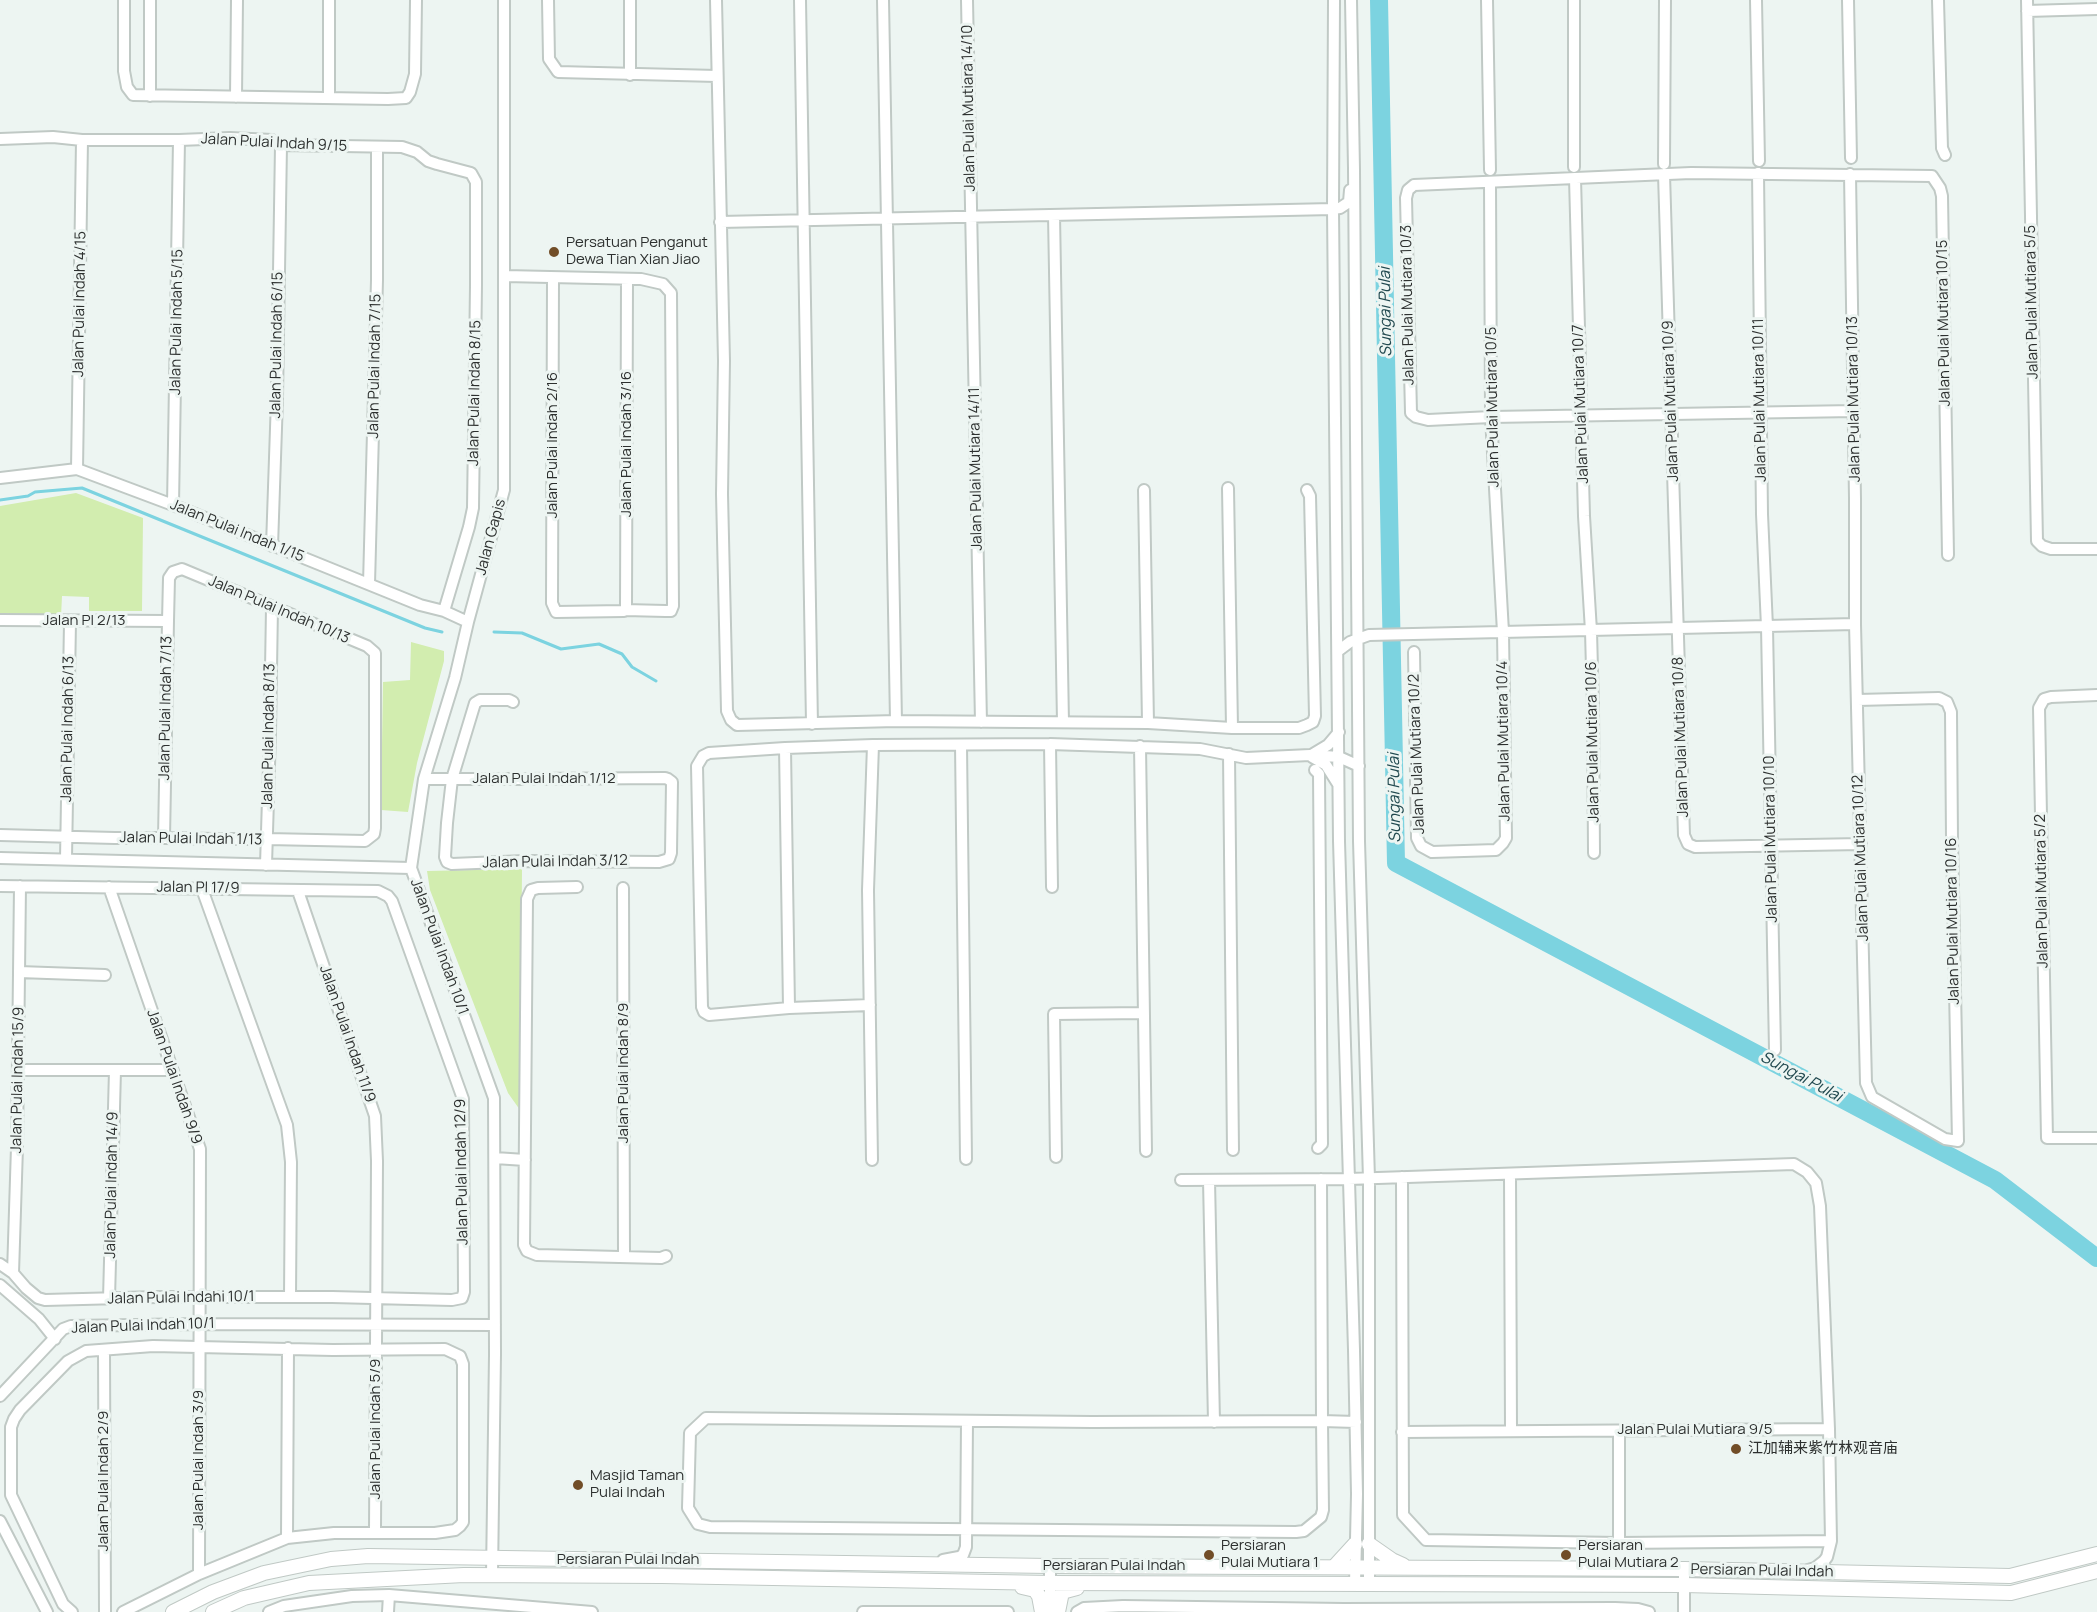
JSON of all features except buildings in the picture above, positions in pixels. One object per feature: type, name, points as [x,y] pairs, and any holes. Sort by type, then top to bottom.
[{"type":"main road","points":[[1334,1567],[1362,1544],[1407,1566]]},
{"type":"main road","name":"Persiaran Pulai Indah","points":[[173,1612],[213,1592],[264,1573],[331,1559],[368,1556],[1050,1566],[1684,1569],[2010,1576],[2097,1554]]},
{"type":"main road","points":[[2059,1564],[2097,1562]]},
{"type":"main road","name":"Persiaran Pulai Indah","points":[[213,1612],[244,1598],[309,1583],[492,1575],[1050,1583],[1684,1585],[2016,1593],[2097,1571]]},
{"type":"main road","points":[[990,1582],[1035,1590],[1039,1596],[1042,1612]]},
{"type":"main road","points":[[1058,1612],[1060,1595],[1065,1590],[1108,1583]]},
{"type":"street","points":[[124,0],[124,71],[127,87],[133,95],[329,98],[406,98],[415,74],[416,0]]},
{"type":"street","points":[[150,0],[150,96]]},
{"type":"street","points":[[236,97],[237,0]]},
{"type":"street","points":[[329,0],[329,98]]},
{"type":"street","name":"Jalan Gapis","points":[[411,868],[424,779],[455,678],[504,490],[504,0]]},
{"type":"street","points":[[548,0],[549,59],[558,72],[717,76]]},
{"type":"street","points":[[630,0],[630,75]]},
{"type":"street","points":[[716,0],[724,361],[722,505],[727,711],[731,720],[741,727],[896,721],[1148,723],[1232,728],[1299,728],[1312,722],[1315,716],[1310,496],[1307,490]]},
{"type":"street","points":[[800,0],[812,724]]},
{"type":"street","points":[[883,0],[896,721]]},
{"type":"street","name":"Jalan Pulai Mutiara 14/10","points":[[967,0],[972,217]]},
{"type":"street","points":[[1334,0],[1333,209],[1339,786],[1348,1179],[1362,1544]]},
{"type":"street","points":[[1351,0],[1359,766],[1371,1346],[1362,1566],[1355,1584]]},
{"type":"street","name":"Jalan Pulai Mutiara 10/5","points":[[1487,0],[1491,417],[1503,632]]},
{"type":"street","name":"Jalan Pulai Mutiara 10/7","points":[[1574,0],[1575,172],[1581,415],[1591,631]]},
{"type":"street","name":"Jalan Pulai Mutiara 10/9","points":[[1665,0],[1664,169],[1677,628]]},
{"type":"street","points":[[1756,0],[1759,161]]},
{"type":"street","points":[[1848,0],[1851,158]]},
{"type":"street","points":[[1938,0],[1942,148],[1945,155]]},
{"type":"street","points":[[2027,6],[2097,9]]},
{"type":"street","name":"Jalan Pulai Mutiara 5/5","points":[[2027,6],[2037,541],[2042,546],[2051,549],[2097,549]]},
{"type":"street","name":"Jalan Pulai Indah 9/15","points":[[0,139],[230,138],[272,140],[281,145],[409,148],[428,161],[471,173]]},
{"type":"street","name":"Jalan Pulai Indah 4/15","points":[[77,469],[82,140]]},
{"type":"street","name":"Jalan Pulai Indah 5/15","points":[[173,505],[179,140]]},
{"type":"street","name":"Jalan Pulai Indah 6/15","points":[[272,546],[281,145]]},
{"type":"street","name":"Jalan Pulai Indah 7/15","points":[[369,584],[377,291],[377,148]]},
{"type":"street","points":[[720,222],[1333,209],[1340,208],[1349,202],[1354,169]]},
{"type":"street","points":[[1490,176],[1664,169],[1758,174],[1850,174]]},
{"type":"street","name":"Jalan Pulai Indah 8/15","points":[[444,611],[469,527],[472,508],[476,182],[471,173]]},
{"type":"street","name":"Jalan Pulai Mutiara 10/11","points":[[1758,174],[1762,514],[1767,627]]},
{"type":"street","name":"Jalan Pulai Mutiara 10/13","points":[[1850,174],[1855,624]]},
{"type":"street","name":"Jalan Pulai Mutiara 10/15","points":[[1850,174],[1932,176],[1940,188],[1948,555]]},
{"type":"street","name":"Jalan Pulai Mutiara 10/3","points":[[1490,176],[1414,185],[1408,190],[1406,198],[1411,413],[1428,420],[1491,417]]},
{"type":"street","points":[[1054,215],[1063,722]]},
{"type":"street","name":"Jalan Pulai Mutiara 14/11","points":[[972,217],[981,722]]},
{"type":"street","points":[[505,276],[627,279],[663,284],[671,293],[673,606],[671,611],[625,610]]},
{"type":"street","name":"Jalan Pulai Indah 2/16","points":[[553,278],[552,603],[556,612],[625,610]]},
{"type":"street","name":"Jalan Pulai Indah 3/16","points":[[625,610],[627,279]]},
{"type":"street","points":[[1491,417],[1854,411]]},
{"type":"street","name":"Jalan Pulai Indah 1/15","points":[[0,478],[77,469],[468,622]]},
{"type":"street","points":[[1228,489],[1232,728]]},
{"type":"street","points":[[1144,490],[1148,723]]},
{"type":"street","name":"Jalan Pulai Indah 10/13","points":[[170,578],[173,572],[182,569],[367,646],[375,653],[375,828]]},
{"type":"street","name":"Jalan Pulai Indah 7/13","points":[[164,838],[170,578]]},
{"type":"street","name":"Jalan Pulai Indah 8/13","points":[[266,865],[272,608]]},
{"type":"street","name":"Jalan PI 2/13","points":[[0,620],[168,621]]},
{"type":"street","name":"Jalan Pulai Indah 6/13","points":[[66,859],[70,622]]},
{"type":"street","points":[[1338,651],[1350,642],[1369,635],[1855,624]]},
{"type":"street","name":"Jalan Pulai Mutiara 10/12","points":[[1855,624],[1868,1092]]},
{"type":"street","name":"Jalan Pulai Mutiara 10/10","points":[[1767,627],[1775,1050]]},
{"type":"street","name":"Jalan Pulai Mutiara 10/8","points":[[1677,628],[1684,835],[1689,844],[1695,847],[1772,845]]},
{"type":"street","name":"Jalan Pulai Mutiara 10/6","points":[[1591,631],[1594,853]]},
{"type":"street","name":"Jalan Pulai Mutiara 10/4","points":[[1500,847],[1506,838],[1503,632]]},
{"type":"street","name":"Jalan Pulai Mutiara 10/2","points":[[1414,652],[1417,838],[1421,846],[1432,852],[1496,850],[1500,847]]},
{"type":"street","name":"Jalan Pulai Mutiara 5/2","points":[[2097,695],[2051,697],[2044,699],[2039,708],[2047,1138],[2097,1138]]},
{"type":"street","name":"Jalan Pulai Mutiara 10/16","points":[[1857,700],[1939,698],[1947,702],[1951,712],[1952,886],[1958,1141],[1945,1139],[1872,1097],[1868,1092]]},
{"type":"street","points":[[452,779],[476,702],[480,700],[513,702]]},
{"type":"street","points":[[1310,755],[1328,745],[1339,732]]},
{"type":"street","points":[[870,1005],[789,1008],[709,1015],[704,1012],[702,1007],[696,766],[703,756],[709,753],[785,748],[1050,744],[1200,749],[1246,758],[1310,755],[1339,757],[1359,766]]},
{"type":"street","points":[[1050,744],[1052,887]]},
{"type":"street","points":[[872,1160],[868,890],[873,745]]},
{"type":"street","points":[[961,745],[966,1159]]},
{"type":"street","points":[[1140,746],[1146,1151]]},
{"type":"street","points":[[785,748],[789,1008]]},
{"type":"street","points":[[1229,754],[1233,1150]]},
{"type":"street","points":[[1310,755],[1326,765],[1339,786]]},
{"type":"street","points":[[1315,770],[1319,774],[1322,1144],[1318,1148]]},
{"type":"street","name":"Jalan Pulai Indah 1/12","points":[[424,779],[665,778],[672,782],[669,859]]},
{"type":"street","name":"Jalan Pulai Indah 3/12","points":[[452,779],[445,857],[447,862],[452,864],[525,861],[659,862],[669,859]]},
{"type":"street","name":"Jalan Pulai Indah 1/13","points":[[0,835],[365,841],[374,834],[375,828]]},
{"type":"street","points":[[1772,845],[1861,844]]},
{"type":"street","name":"Jalan Pulai Indah 10/1","points":[[0,858],[411,868],[494,1098],[495,1325],[492,1575]]},
{"type":"street","name":"Jalan PI 17/9","points":[[0,886],[378,891],[384,893],[392,901]]},
{"type":"street","name":"Jalan Pulai Indah 15/9","points":[[13,1273],[20,886]]},
{"type":"street","name":"Jalan Pulai Indah 9/9","points":[[109,887],[200,1149],[199,1347]]},
{"type":"street","points":[[577,887],[538,888],[531,890],[528,894],[524,1238],[527,1251],[537,1255],[666,1256]]},
{"type":"street","name":"Jalan Pulai Indah 8/9","points":[[623,888],[624,1257]]},
{"type":"street","points":[[202,889],[287,1125],[291,1162],[290,1297]]},
{"type":"street","name":"Jalan Pulai Indah 11/9","points":[[298,891],[375,1116],[377,1326]]},
{"type":"street","name":"Jalan Pulai Indah 12/9","points":[[377,1299],[452,1300],[462,1298],[464,1292],[463,1099],[392,901]]},
{"type":"street","points":[[19,972],[105,975]]},
{"type":"street","points":[[1056,1157],[1054,1014],[1144,1012]]},
{"type":"street","points":[[18,1070],[172,1070]]},
{"type":"street","name":"Jalan Pulai Indah 14/9","points":[[109,1299],[115,1070]]},
{"type":"street","points":[[495,1158],[525,1160]]},
{"type":"street","points":[[1180,1180],[1369,1179],[1794,1164],[1807,1172],[1816,1183],[1820,1206],[1831,1541],[1827,1557],[1820,1565],[1802,1572]]},
{"type":"street","points":[[1510,1174],[1511,1431]]},
{"type":"street","points":[[1402,1178],[1403,1515],[1426,1540],[1619,1543],[1831,1541]]},
{"type":"street","points":[[1321,1179],[1322,1422],[1322,1513],[1321,1517],[1305,1531],[710,1527],[698,1524],[688,1508],[690,1433],[706,1418],[967,1421],[1214,1422],[1322,1422],[1356,1422]]},
{"type":"street","points":[[1209,1180],[1214,1422]]},
{"type":"street","name":"Jalan Pulai Indahi 10/1","points":[[0,1264],[13,1273],[38,1298],[45,1300],[201,1297],[377,1299]]},
{"type":"street","points":[[0,1285],[39,1319],[55,1339]]},
{"type":"street","name":"Jalan Pulai Indah 10/1","points":[[0,1396],[63,1329],[71,1326],[495,1325]]},
{"type":"street","name":"Jalan Pulai Indah 5/9","points":[[375,1532],[377,1326]]},
{"type":"street","name":"Jalan Pulai Indah 10/1","points":[[72,1612],[63,1604],[11,1495],[11,1427],[20,1410],[68,1361],[86,1351],[153,1346],[445,1349],[460,1356],[463,1364],[463,1522],[455,1530],[334,1533],[287,1538],[199,1574],[123,1612]]},
{"type":"street","name":"Jalan Pulai Indah 3/9","points":[[199,1347],[199,1574]]},
{"type":"street","points":[[287,1538],[288,1348]]},
{"type":"street","name":"Jalan Pulai Indah 2/9","points":[[104,1350],[105,1612]]},
{"type":"street","points":[[910,1564],[963,1555],[967,1530],[967,1421]]},
{"type":"street","name":"Jalan Pulai Mutiara 9/5","points":[[1402,1432],[1829,1429]]},
{"type":"street","points":[[1619,1431],[1619,1543]]},
{"type":"street","points":[[0,1521],[47,1612]]},
{"type":"street","points":[[1050,1566],[1050,1612]]},
{"type":"street","points":[[1362,1566],[1369,1584]]},
{"type":"street","points":[[1684,1569],[1684,1612]]},
{"type":"street","points":[[388,1595],[388,1612]]},
{"type":"street","points":[[269,1612],[284,1606],[352,1596],[388,1595],[464,1606],[592,1612]]},
{"type":"street","points":[[1077,1612],[1084,1608],[1485,1611],[1638,1609],[1649,1612]]},
{"type":"street","points":[[863,1612],[1008,1612]]},
{"type":"green space","points":[[76,493],[143,518],[142,611],[89,611],[89,597],[62,596],[61,617],[0,616],[0,506]]},
{"type":"green space","points":[[411,642],[444,651],[444,661],[417,763],[408,812],[381,810],[383,682],[410,680]]},
{"type":"green space","points":[[522,869],[520,1110],[508,1093],[430,890],[427,871]]},
{"type":"waterway","name":"Sungai Pulai","points":[[1379,0],[1396,863],[1995,1180],[2097,1258]]},
{"type":"waterway","points":[[0,500],[28,496],[35,492],[82,488],[425,628],[442,632]]},
{"type":"waterway","points":[[494,632],[522,633],[561,649],[599,644],[622,654],[632,667],[656,681]]},
{"type":"place","name":"Persatuan Penganut Dewa Tian Xian Jiao","points":[[554,252]]},
{"type":"place","name":"江加辅来紫竹林观音庙","points":[[1736,1449]]},
{"type":"place","name":"Masjid Taman Pulai Indah","points":[[578,1485]]},
{"type":"place","name":"Persiaran Pulai Mutiara 1","points":[[1209,1555]]},
{"type":"place","name":"Persiaran Pulai Mutiara 2","points":[[1566,1555]]}]
